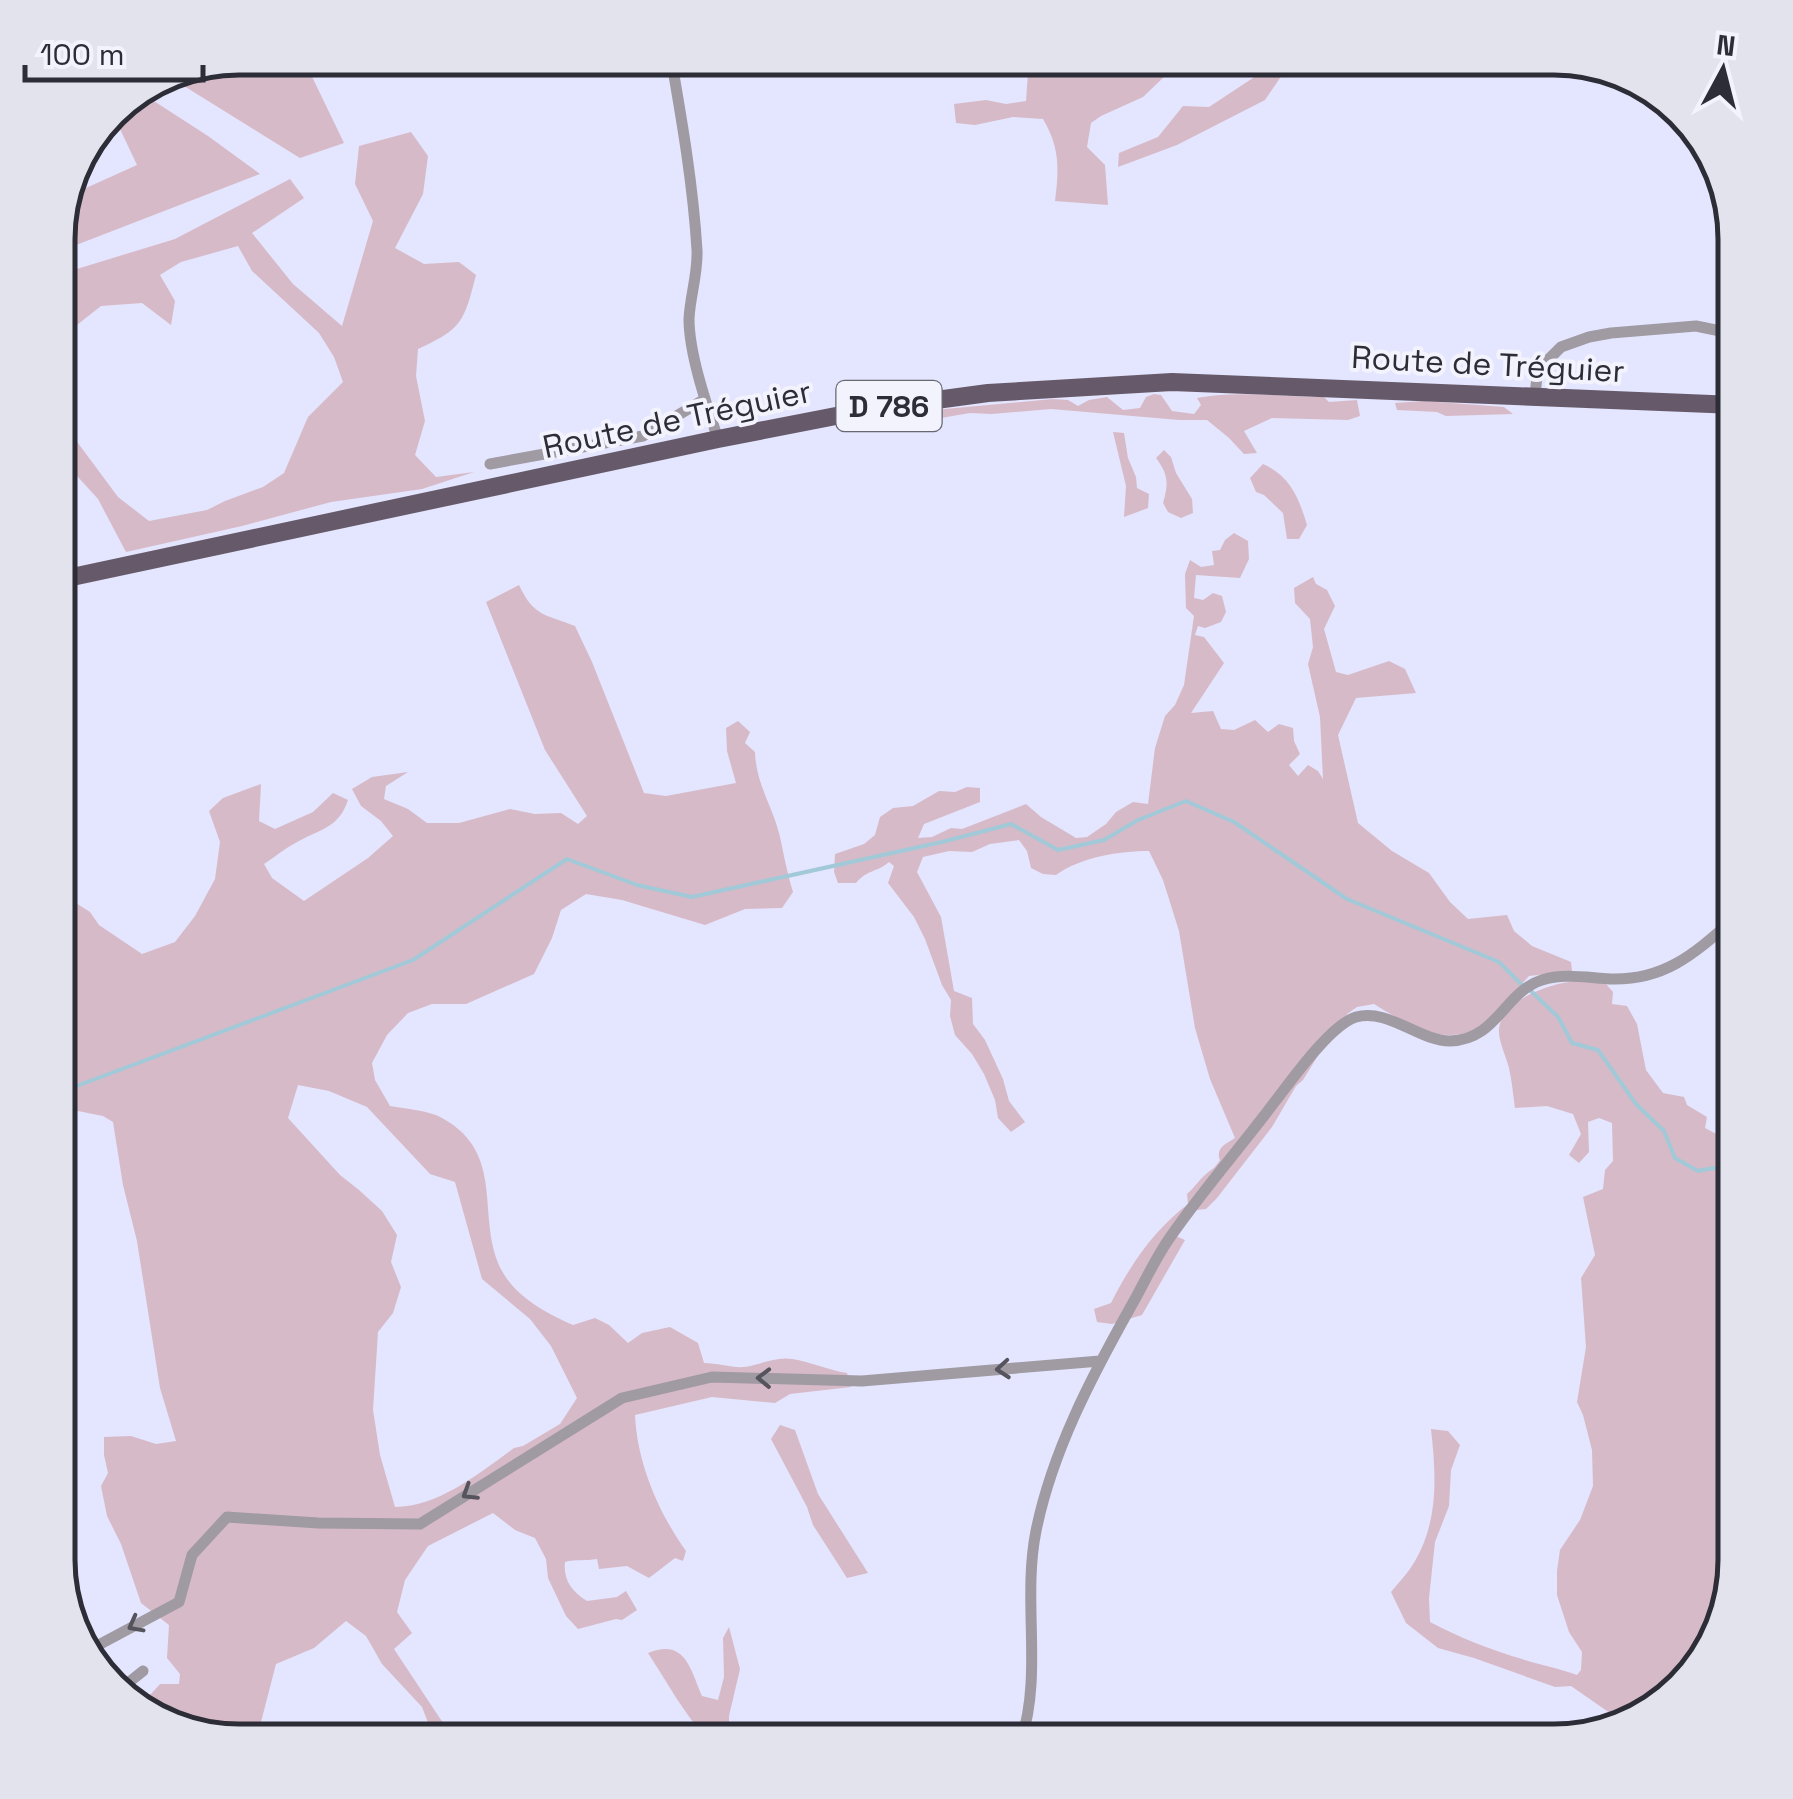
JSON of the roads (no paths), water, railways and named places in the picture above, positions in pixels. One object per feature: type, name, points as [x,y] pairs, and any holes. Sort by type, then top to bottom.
[{"type":"main road","name":"Route de Tréguier","points":[[75,576],[718,439],[936,398],[1172,382],[1718,403]]},
{"type":"street","points":[[674,75],[688,162],[697,256],[689,319],[696,362],[718,439]]},
{"type":"street","points":[[1535,396],[1537,376],[1543,365],[1561,348],[1590,336],[1696,326],[1718,330]]},
{"type":"street","points":[[490,464],[643,436],[705,399]]},
{"type":"street","points":[[1024,1724],[1033,1655],[1030,1568],[1036,1530],[1075,1414],[1100,1361],[1170,1238],[1301,1068],[1339,1025],[1355,1018],[1374,1016],[1432,1038],[1460,1040],[1479,1034],[1522,991],[1542,980],[1653,974],[1683,961],[1718,933]]},
{"type":"street","points":[[99,1645],[180,1602],[192,1555],[227,1517],[318,1524],[420,1524],[622,1398],[712,1377],[862,1380],[1100,1361]]},
{"type":"street","points":[[130,1681],[143,1671]]},
{"type":"waterway","points":[[75,1087],[413,960],[567,859],[637,885],[692,897],[1011,824],[1058,850],[1104,840],[1138,820],[1186,801],[1234,822],[1347,899],[1499,962],[1522,985]]},
{"type":"waterway","points":[[1531,991],[1558,1017],[1572,1043],[1598,1050],[1636,1104],[1664,1131],[1675,1158],[1698,1171],[1718,1170]]}]
